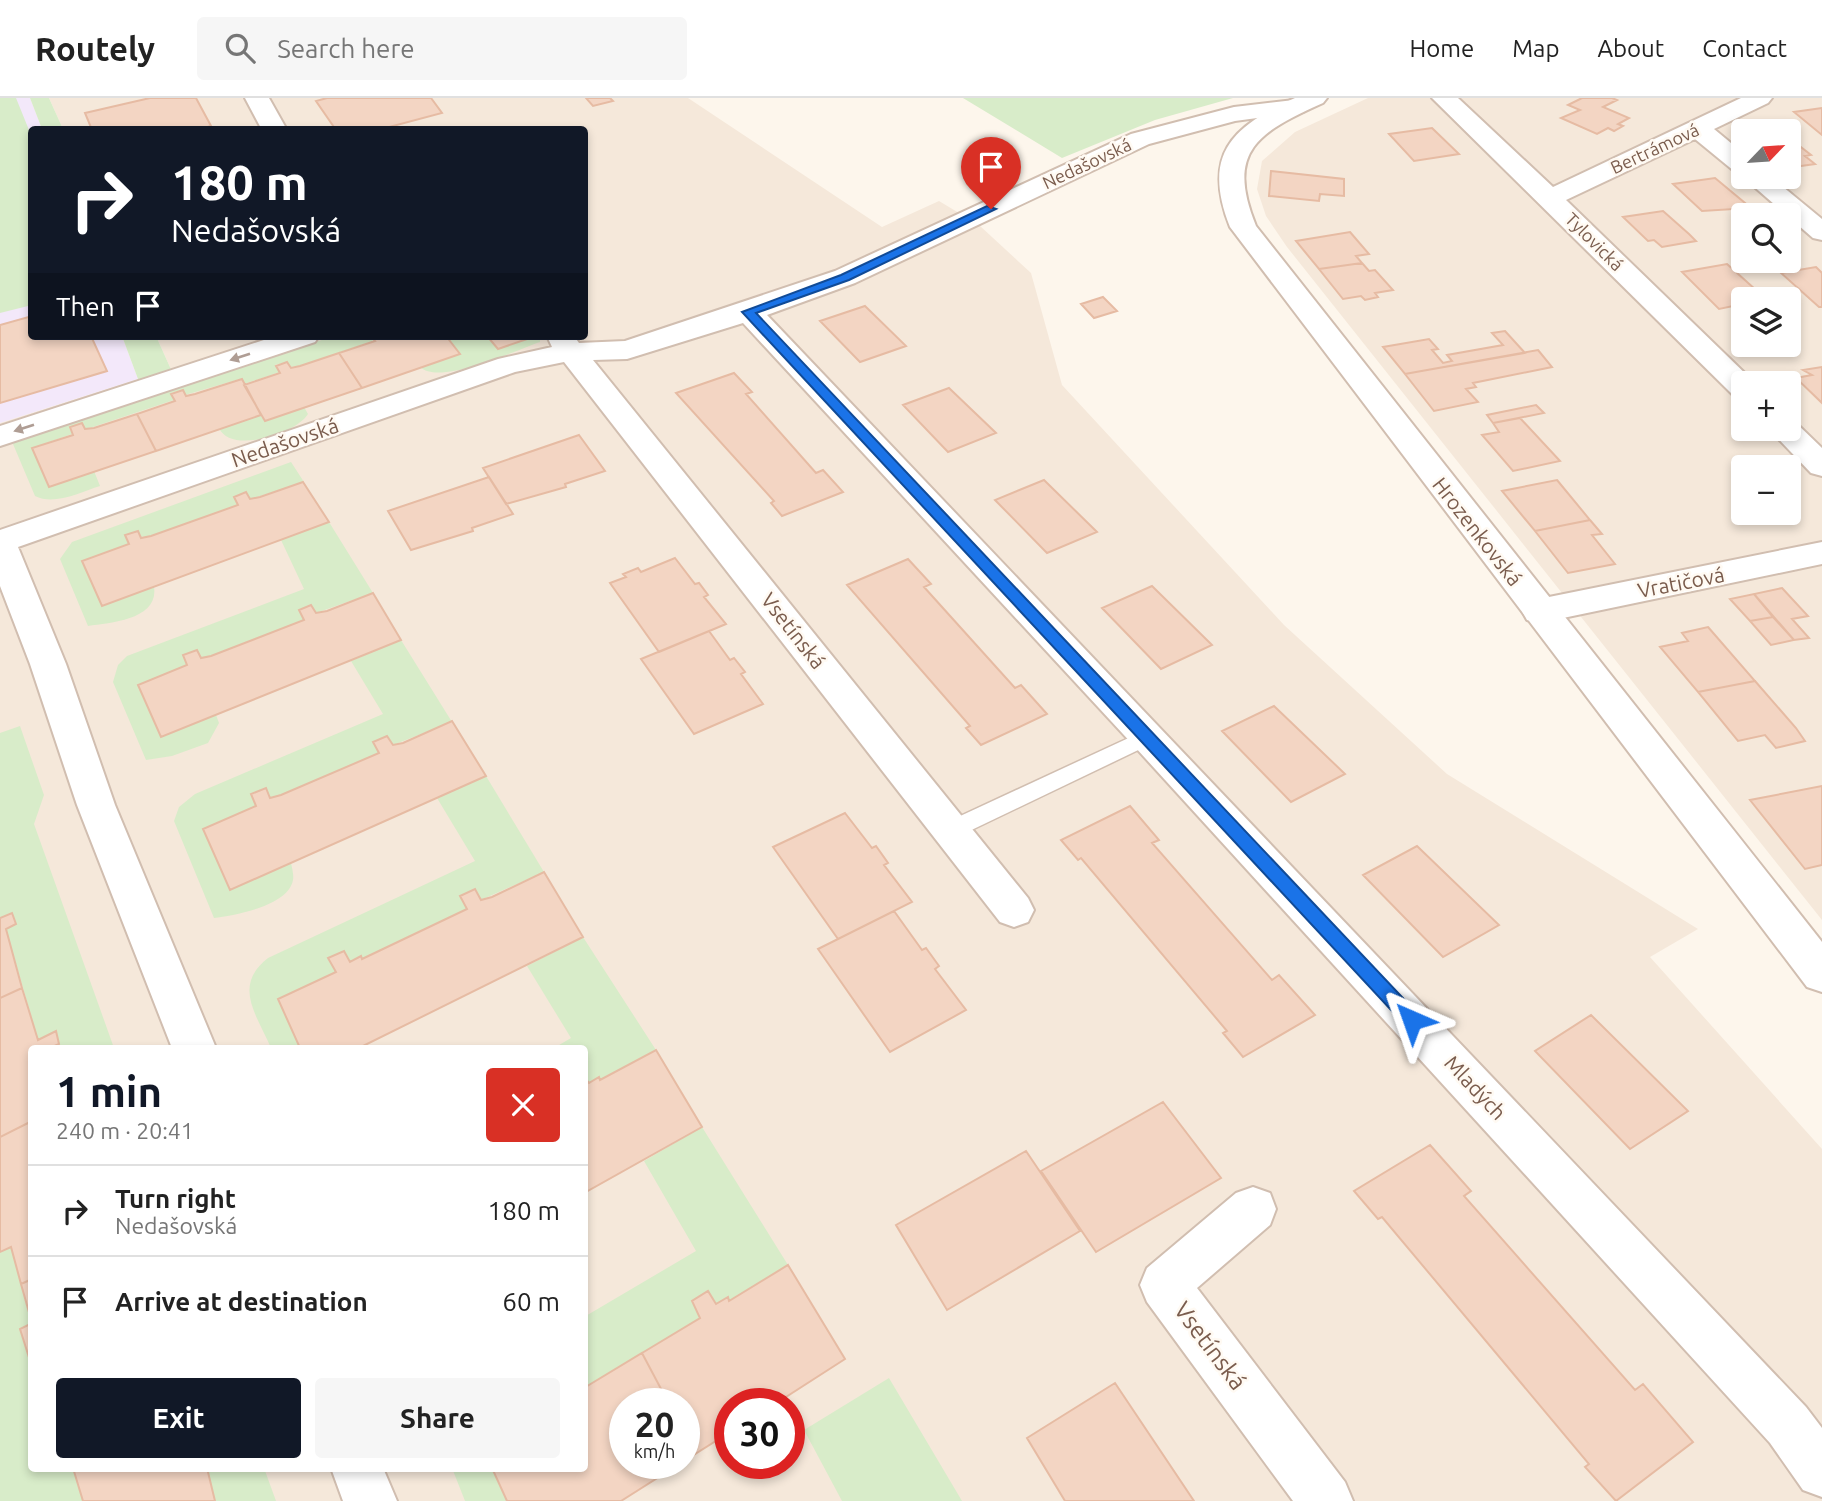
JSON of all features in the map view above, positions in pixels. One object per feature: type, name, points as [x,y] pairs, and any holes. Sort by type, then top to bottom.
[{"type":"street","points":[[257,98],[273,126]]},
{"type":"street","name":"Tylovická","points":[[1444,98],[1731,376]]},
{"type":"street","name":"Bertrámová","points":[[1550,198],[1760,98]]},
{"type":"street","name":"Nedašovská","points":[[193,1045],[96,805],[48,664],[0,543],[565,344],[626,350],[748,312],[845,277],[1140,139],[1234,114],[1304,102]]},
{"type":"street","name":"Hrozenkovská","points":[[1304,102],[1262,125],[1241,145],[1228,171],[1229,197],[1235,212],[1266,259],[1822,974]]},
{"type":"street","points":[[1698,129],[1731,156]]},
{"type":"street","points":[[1770,189],[1822,232]]},
{"type":"street","name":"Mladých","points":[[748,312],[1788,1424],[1822,1471]]},
{"type":"street","points":[[0,436],[293,340]]},
{"type":"street","name":"Vsetínská","points":[[565,344],[1014,910]]},
{"type":"street","points":[[1796,441],[1822,466]]},
{"type":"street","name":"Vratičová","points":[[1539,611],[1822,553]]},
{"type":"street","name":"Vsetínská","points":[[1253,1209],[1164,1285],[1326,1501]]},
{"type":"street","points":[[359,1472],[370,1501]]},
{"type":"lane","points":[[951,830],[1148,737]]},
{"type":"shaded area","points":[[0,98],[30,98],[41,126],[28,126],[28,340],[123,340],[138,379],[0,423]]},
{"type":"shaded area","points":[[49,98],[688,98],[882,227],[939,201],[979,225],[1031,273],[1062,385],[1284,625],[1447,774],[1698,929],[1650,957],[1822,1149],[1822,1501],[0,1501],[0,423],[138,379],[135,390],[174,376],[158,340],[588,340],[588,126],[62,126]]},
{"type":"shaded area","points":[[1368,98],[1822,98],[1822,920],[1287,247],[1266,216],[1257,189],[1262,161],[1295,132]]},
{"type":"green space","points":[[0,98],[16,98],[28,128],[28,306],[0,313]]},
{"type":"green space","points":[[30,98],[49,98],[62,126],[41,126]]},
{"type":"green space","points":[[963,98],[1233,98],[1155,120],[1062,158]]},
{"type":"green space","points":[[123,340],[158,340],[174,376],[135,391],[138,379]]},
{"type":"green space","points":[[322,340],[373,341],[299,366],[290,367],[286,362],[275,365],[280,372],[244,384],[240,379],[185,395],[181,390],[171,393],[174,400],[93,427],[83,429],[80,423],[69,427],[72,434],[32,448],[48,486],[94,471],[100,486],[59,499],[42,499],[35,496],[13,444],[15,441]]},
{"type":"green space","points":[[442,340],[490,340],[498,349],[523,340],[540,340],[496,359],[460,370],[430,372],[420,367]]},
{"type":"green space","points":[[304,407],[308,414],[302,421],[264,438],[236,440],[226,436],[219,428],[260,414],[264,420]]},
{"type":"green space","points":[[291,462],[304,482],[251,499],[246,493],[238,505],[151,537],[125,536],[129,545],[83,561],[102,606],[154,587],[154,598],[142,613],[121,621],[88,626],[60,559],[72,542]]},
{"type":"green space","points":[[329,522],[373,593],[316,613],[311,606],[300,610],[304,620],[212,656],[201,659],[183,656],[187,666],[139,686],[162,737],[216,715],[219,723],[208,743],[172,756],[146,760],[113,682],[118,665],[127,656],[304,589],[281,540]]},
{"type":"green space","points":[[401,640],[452,722],[393,745],[387,736],[374,742],[379,753],[281,795],[270,798],[251,794],[256,806],[204,829],[230,890],[291,863],[293,874],[289,889],[272,903],[247,912],[214,918],[174,821],[179,807],[195,794],[383,714],[351,661]]},
{"type":"green space","points":[[20,726],[44,795],[34,824],[113,1045],[57,1045],[59,1044],[55,1031],[38,1040],[6,929],[16,924],[0,918],[0,733]]},
{"type":"green space","points":[[486,776],[544,872],[481,900],[474,889],[460,896],[467,909],[362,959],[360,957],[350,962],[344,951],[329,958],[336,972],[278,999],[299,1045],[270,1045],[254,1012],[249,990],[251,979],[268,958],[475,861],[437,798]]},
{"type":"green space","points":[[583,937],[656,1050],[600,1080],[598,1077],[589,1083],[588,1045],[559,1045],[571,1038],[527,966]]},
{"type":"green space","points":[[702,1127],[788,1265],[729,1301],[728,1298],[716,1304],[707,1292],[692,1301],[700,1318],[588,1386],[588,1315],[696,1251],[644,1161]]},
{"type":"green space","points":[[11,1247],[28,1312],[28,1325],[20,1329],[28,1357],[28,1472],[74,1472],[83,1501],[0,1501],[0,1252]]},
{"type":"green space","points":[[889,1378],[962,1501],[842,1501],[805,1429]]},
{"type":"green space","points":[[208,1472],[265,1472],[276,1501],[215,1501]]},
{"type":"green space","points":[[454,1472],[494,1472],[507,1501],[465,1501]]},
{"type":"building","points":[[150,98],[196,98],[211,126],[90,126],[85,113]]},
{"type":"building","points":[[327,98],[431,98],[442,113],[393,126],[333,126],[316,101]]},
{"type":"building","points":[[586,98],[610,98],[613,101],[593,106]]},
{"type":"building","points":[[1582,98],[1617,100],[1603,107],[1629,118],[1618,124],[1623,126],[1614,131],[1608,128],[1597,134],[1561,118],[1580,110],[1568,105]]},
{"type":"building","points":[[1822,108],[1822,135],[1794,112]]},
{"type":"building","points":[[1432,128],[1459,154],[1414,161],[1389,134]]},
{"type":"building","points":[[1801,147],[1811,155],[1805,156],[1815,164],[1801,166]]},
{"type":"building","points":[[1271,171],[1344,179],[1344,196],[1320,194],[1319,201],[1269,196]]},
{"type":"building","points":[[1715,178],[1745,203],[1731,203],[1731,209],[1702,211],[1673,184]]},
{"type":"building","points":[[1663,211],[1696,241],[1662,247],[1654,240],[1648,241],[1623,217]]},
{"type":"building","points":[[1350,232],[1369,254],[1356,256],[1362,263],[1319,269],[1296,241]]},
{"type":"building","points":[[1362,263],[1369,271],[1375,270],[1393,290],[1375,293],[1378,297],[1365,300],[1361,296],[1343,299],[1319,269]]},
{"type":"building","points":[[1727,264],[1731,268],[1731,273],[1737,273],[1753,287],[1731,287],[1731,306],[1719,309],[1682,272]]},
{"type":"building","points":[[1816,267],[1822,273],[1822,307],[1781,273],[1801,273],[1801,270]]},
{"type":"building","points":[[1103,297],[1117,311],[1094,318],[1081,304]]},
{"type":"building","points":[[865,306],[906,346],[860,362],[820,321]]},
{"type":"building","points":[[28,317],[28,340],[93,340],[107,371],[0,403],[0,325]]},
{"type":"building","points":[[1505,331],[1525,353],[1405,374],[1383,347],[1429,339],[1438,349],[1432,350],[1443,363],[1452,361],[1447,355],[1503,345],[1492,333]]},
{"type":"building","points":[[449,340],[460,354],[362,388],[339,353],[375,341]]},
{"type":"building","points":[[490,340],[524,340],[498,349]]},
{"type":"building","points":[[1538,350],[1552,367],[1473,383],[1476,387],[1466,389],[1478,402],[1434,411],[1405,374]]},
{"type":"building","points":[[339,353],[362,388],[265,421],[244,385],[280,373],[276,366],[287,362],[291,368]]},
{"type":"building","points":[[1822,367],[1822,403],[1801,383],[1801,377],[1812,375],[1803,370]]},
{"type":"building","points":[[734,373],[752,392],[746,394],[816,473],[823,470],[843,492],[782,516],[771,503],[774,501],[676,393]]},
{"type":"building","points":[[242,379],[261,415],[156,451],[137,414],[175,401],[171,394],[183,390],[186,396]]},
{"type":"building","points":[[949,388],[996,433],[948,452],[903,405]]},
{"type":"building","points":[[1536,405],[1544,413],[1493,423],[1487,415]]},
{"type":"building","points":[[137,414],[156,451],[49,487],[32,448],[73,435],[70,427],[82,423],[85,429],[94,428]]},
{"type":"building","points":[[1520,418],[1560,461],[1513,471],[1482,435],[1499,432],[1493,423]]},
{"type":"building","points":[[579,435],[605,471],[565,484],[566,487],[506,504],[483,468]]},
{"type":"building","points":[[489,477],[513,514],[472,528],[473,531],[411,550],[388,511]]},
{"type":"building","points":[[1044,480],[1097,532],[1047,553],[995,500]]},
{"type":"building","points":[[1557,480],[1590,520],[1535,531],[1502,491]]},
{"type":"building","points":[[303,482],[329,522],[102,606],[82,561],[129,544],[125,535],[138,531],[141,538],[151,536],[238,505],[234,497],[246,492],[250,499]]},
{"type":"building","points":[[1590,520],[1602,534],[1592,535],[1615,564],[1568,573],[1535,531]]},
{"type":"building","points":[[675,558],[695,584],[699,583],[708,595],[704,597],[726,624],[659,652],[610,583],[626,577],[623,574],[638,568],[641,572]]},
{"type":"building","points":[[908,559],[931,584],[924,587],[1015,688],[1021,685],[1047,714],[981,745],[966,728],[970,726],[847,585]]},
{"type":"building","points":[[1152,586],[1212,645],[1161,669],[1102,608]]},
{"type":"building","points":[[1782,588],[1808,616],[1792,619],[1809,638],[1794,640],[1754,594]]},
{"type":"building","points":[[373,593],[401,640],[161,737],[138,685],[187,665],[183,655],[197,650],[201,658],[211,656],[304,620],[299,610],[311,605],[316,613],[327,611]]},
{"type":"building","points":[[1754,594],[1773,617],[1750,621],[1730,599]]},
{"type":"building","points":[[1773,617],[1794,640],[1771,645],[1750,621]]},
{"type":"building","points":[[1708,627],[1755,681],[1698,692],[1660,647],[1688,641],[1682,633]]},
{"type":"building","points":[[709,631],[730,660],[734,658],[745,672],[741,674],[763,704],[694,734],[641,659]]},
{"type":"building","points":[[1755,681],[1805,741],[1776,748],[1765,735],[1738,741],[1698,692]]},
{"type":"building","points":[[1274,706],[1345,774],[1291,802],[1222,731]]},
{"type":"building","points":[[452,721],[486,776],[230,890],[203,829],[256,806],[251,794],[266,788],[270,798],[281,795],[379,753],[373,742],[387,736],[393,745],[403,743]]},
{"type":"building","points":[[1822,786],[1822,865],[1805,869],[1750,800]]},
{"type":"building","points":[[1130,806],[1159,840],[1152,843],[1272,980],[1279,975],[1315,1015],[1243,1057],[1223,1033],[1227,1031],[1081,858],[1078,860],[1061,840]]},
{"type":"building","points":[[845,813],[872,848],[876,846],[888,863],[884,865],[912,902],[838,939],[773,847]]},
{"type":"building","points":[[1417,846],[1499,925],[1443,957],[1363,875]]},
{"type":"building","points":[[544,872],[583,937],[365,1045],[299,1045],[278,999],[336,972],[328,958],[344,951],[350,962],[361,956],[362,959],[467,909],[460,896],[475,889],[481,900]]},
{"type":"building","points":[[894,911],[922,950],[926,948],[939,966],[935,969],[966,1010],[890,1052],[818,949]]},
{"type":"building","points":[[12,913],[16,924],[6,929],[22,988],[0,998],[0,918]]},
{"type":"building","points":[[22,988],[38,1040],[56,1031],[59,1044],[28,1045],[28,1123],[0,1137],[0,998]]},
{"type":"building","points":[[1591,1015],[1688,1111],[1630,1149],[1535,1051]]},
{"type":"building","points":[[656,1050],[702,1127],[588,1191],[588,1082],[599,1077],[600,1080]]},
{"type":"building","points":[[1163,1102],[1221,1178],[1096,1252],[1041,1171]]},
{"type":"building","points":[[28,1123],[28,1281],[21,1284],[11,1247],[0,1252],[0,1137]]},
{"type":"building","points":[[1430,1145],[1471,1191],[1464,1196],[1635,1390],[1643,1384],[1693,1442],[1616,1501],[1585,1467],[1589,1464],[1382,1217],[1378,1219],[1354,1191]]},
{"type":"building","points":[[1026,1151],[1080,1231],[947,1310],[896,1225]]},
{"type":"building","points":[[788,1265],[845,1359],[800,1388],[714,1388],[714,1442],[700,1451],[700,1388],[661,1388],[642,1353],[700,1318],[692,1301],[708,1291],[716,1304],[728,1297],[729,1301]]},
{"type":"building","points":[[28,1281],[28,1309],[21,1284]]},
{"type":"building","points":[[28,1325],[28,1354],[20,1329]]},
{"type":"building","points":[[642,1353],[661,1388],[609,1388],[609,1479],[656,1479],[621,1501],[507,1501],[494,1472],[588,1472],[588,1386]]},
{"type":"building","points":[[1115,1383],[1194,1501],[1065,1501],[1027,1438]]},
{"type":"building","points":[[74,1472],[208,1472],[215,1501],[83,1501]]},
{"type":"route","points":[[991,209],[845,277],[748,312],[1412,1020]]}]
